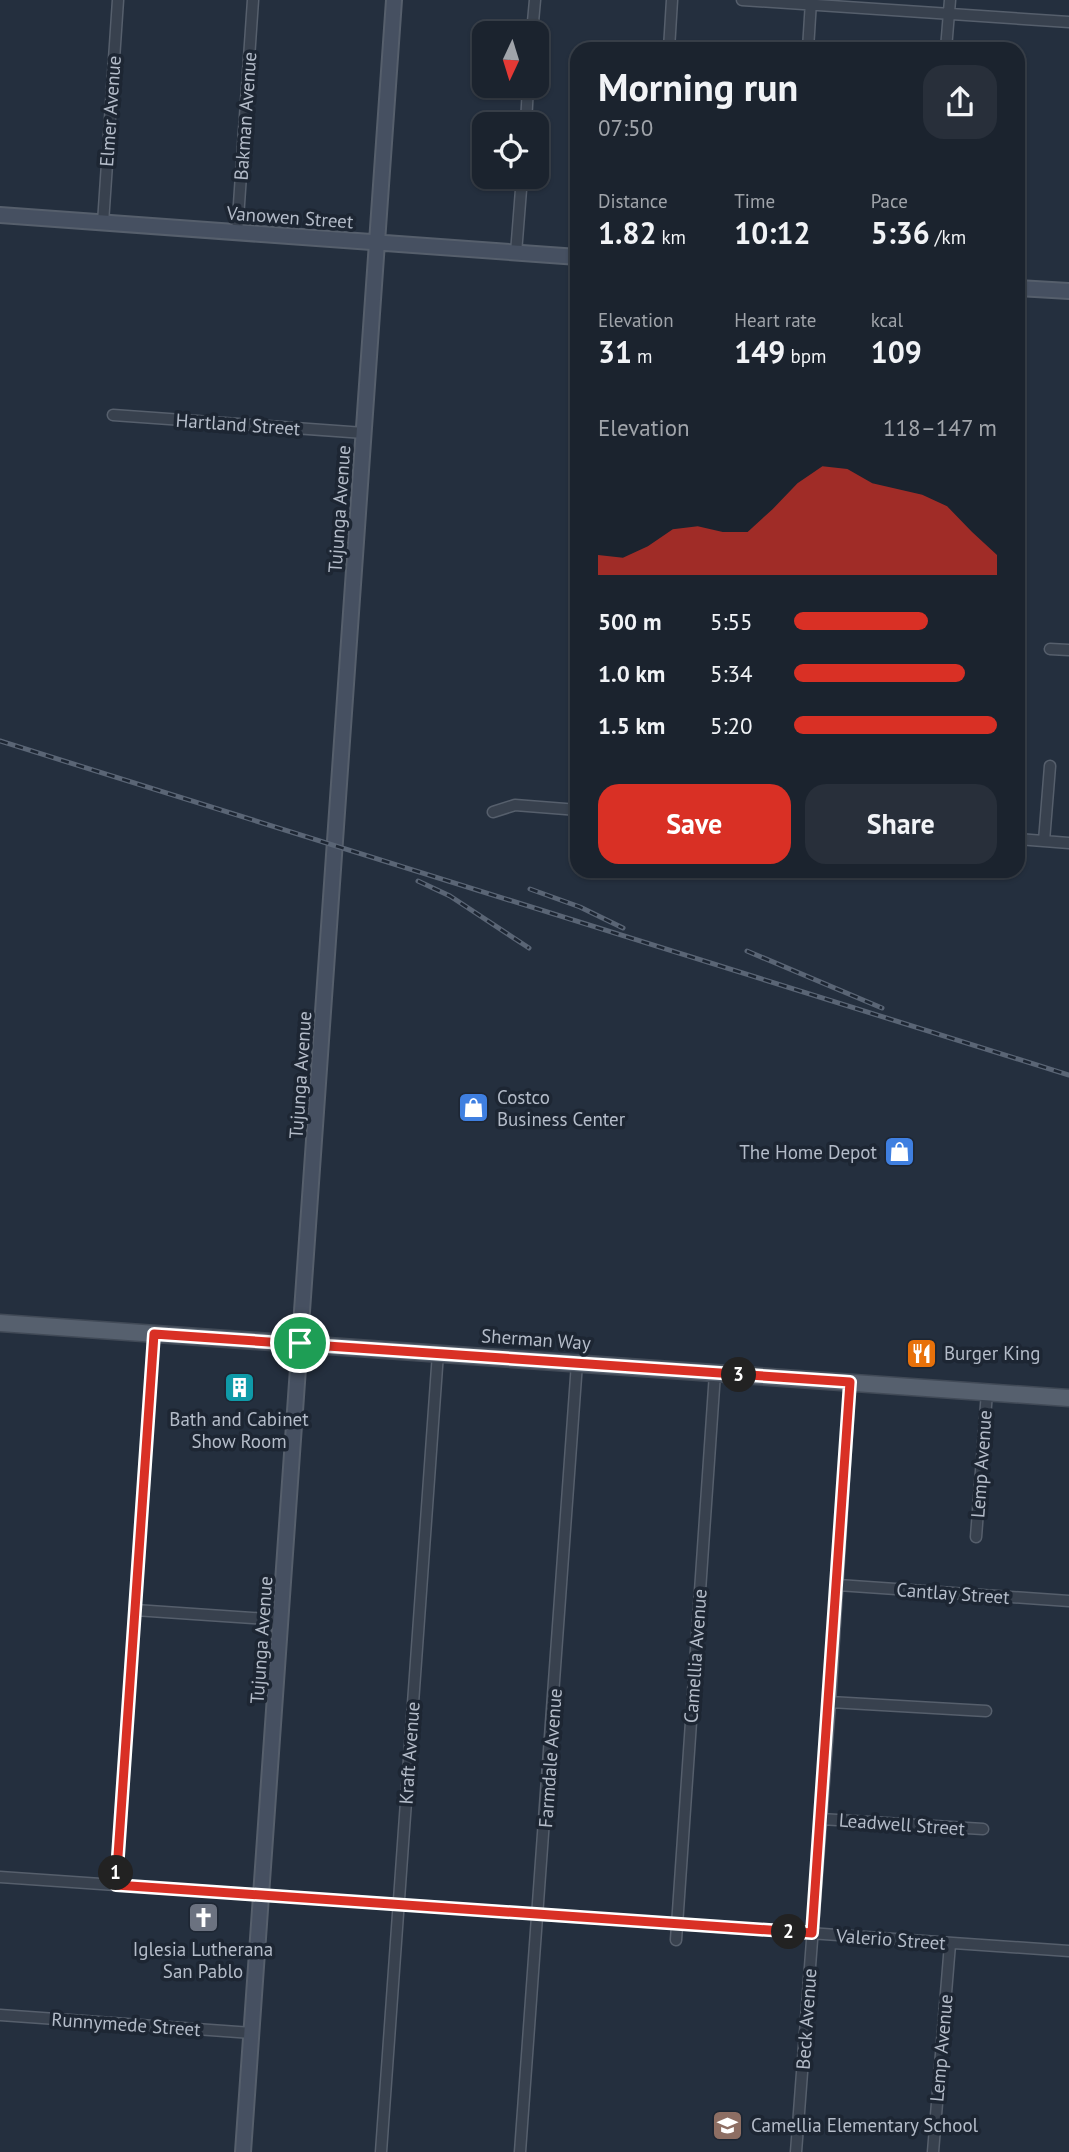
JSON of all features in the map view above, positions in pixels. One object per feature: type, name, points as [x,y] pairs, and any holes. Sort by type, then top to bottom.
[{"type":"main road","name":"Sherman Way","points":[[0,1323],[1069,1398]]},
{"type":"street","name":"Elmer Avenue","points":[[103,223],[118,0]]},
{"type":"street","name":"Bakman Avenue","points":[[237,233],[253,0]]},
{"type":"street","name":"Tujunga Avenue","points":[[243,2152],[394,0]]},
{"type":"street","points":[[533,21],[535,0]]},
{"type":"street","points":[[669,42],[672,0]]},
{"type":"street","points":[[742,0],[811,2],[1069,22]]},
{"type":"street","points":[[947,42],[950,0]]},
{"type":"street","points":[[808,42],[811,2]]},
{"type":"street","points":[[516,253],[521,189]]},
{"type":"street","name":"Vanowen Street","points":[[0,215],[570,256]]},
{"type":"street","points":[[1025,288],[1069,291],[1069,281]]},
{"type":"street","name":"Hartland Street","points":[[113,415],[364,433]]},
{"type":"street","points":[[1050,649],[1069,650]]},
{"type":"street","points":[[1044,841],[1049,766]]},
{"type":"street","points":[[493,812],[515,805],[570,809]]},
{"type":"street","points":[[1025,840],[1069,843]]},
{"type":"street","points":[[116,1885],[154,1334]]},
{"type":"street","name":"Kraft Avenue","points":[[381,2152],[438,1353]]},
{"type":"street","name":"Farmdale Avenue","points":[[520,2152],[577,1363]]},
{"type":"street","name":"Camellia Avenue","points":[[676,1940],[715,1373]]},
{"type":"street","name":"Beck Avenue","points":[[796,2152],[830,1702],[850,1382]]},
{"type":"street","name":"Lemp Avenue","points":[[976,1537],[987,1392]]},
{"type":"street","name":"Cantlay Street","points":[[838,1585],[1069,1601]]},
{"type":"street","points":[[135,1609],[282,1620]]},
{"type":"street","points":[[830,1702],[986,1711]]},
{"type":"street","name":"Leadwell Street","points":[[821,1819],[983,1829]]},
{"type":"street","name":"Valerio Street","points":[[0,1877],[1069,1951]]},
{"type":"street","name":"Lemp Avenue","points":[[933,2152],[950,1944]]},
{"type":"street","name":"Runnymede Street","points":[[0,2015],[251,2033]]},
{"type":"railway","points":[[0,741],[1069,1075]]},
{"type":"railway","points":[[418,881],[450,896],[529,948]]},
{"type":"railway","points":[[530,889],[580,907],[623,928]]},
{"type":"railway","points":[[747,951],[882,1008]]},
{"type":"place","name":"Costco Business Center","points":[[474,1108]]},
{"type":"place","name":"The Home Depot","points":[[900,1152]]},
{"type":"place","name":"Burger King","points":[[921,1353]]},
{"type":"place","name":"Bath and Cabinet Show Room","points":[[239,1388]]},
{"type":"place","name":"Iglesia Lutherana San Pablo","points":[[203,1918]]},
{"type":"place","name":"Camellia Elementary School","points":[[728,2125]]},
{"type":"route","points":[[154,1334],[300,1343],[850,1382],[812,1933],[116,1885],[154,1334]]}]
